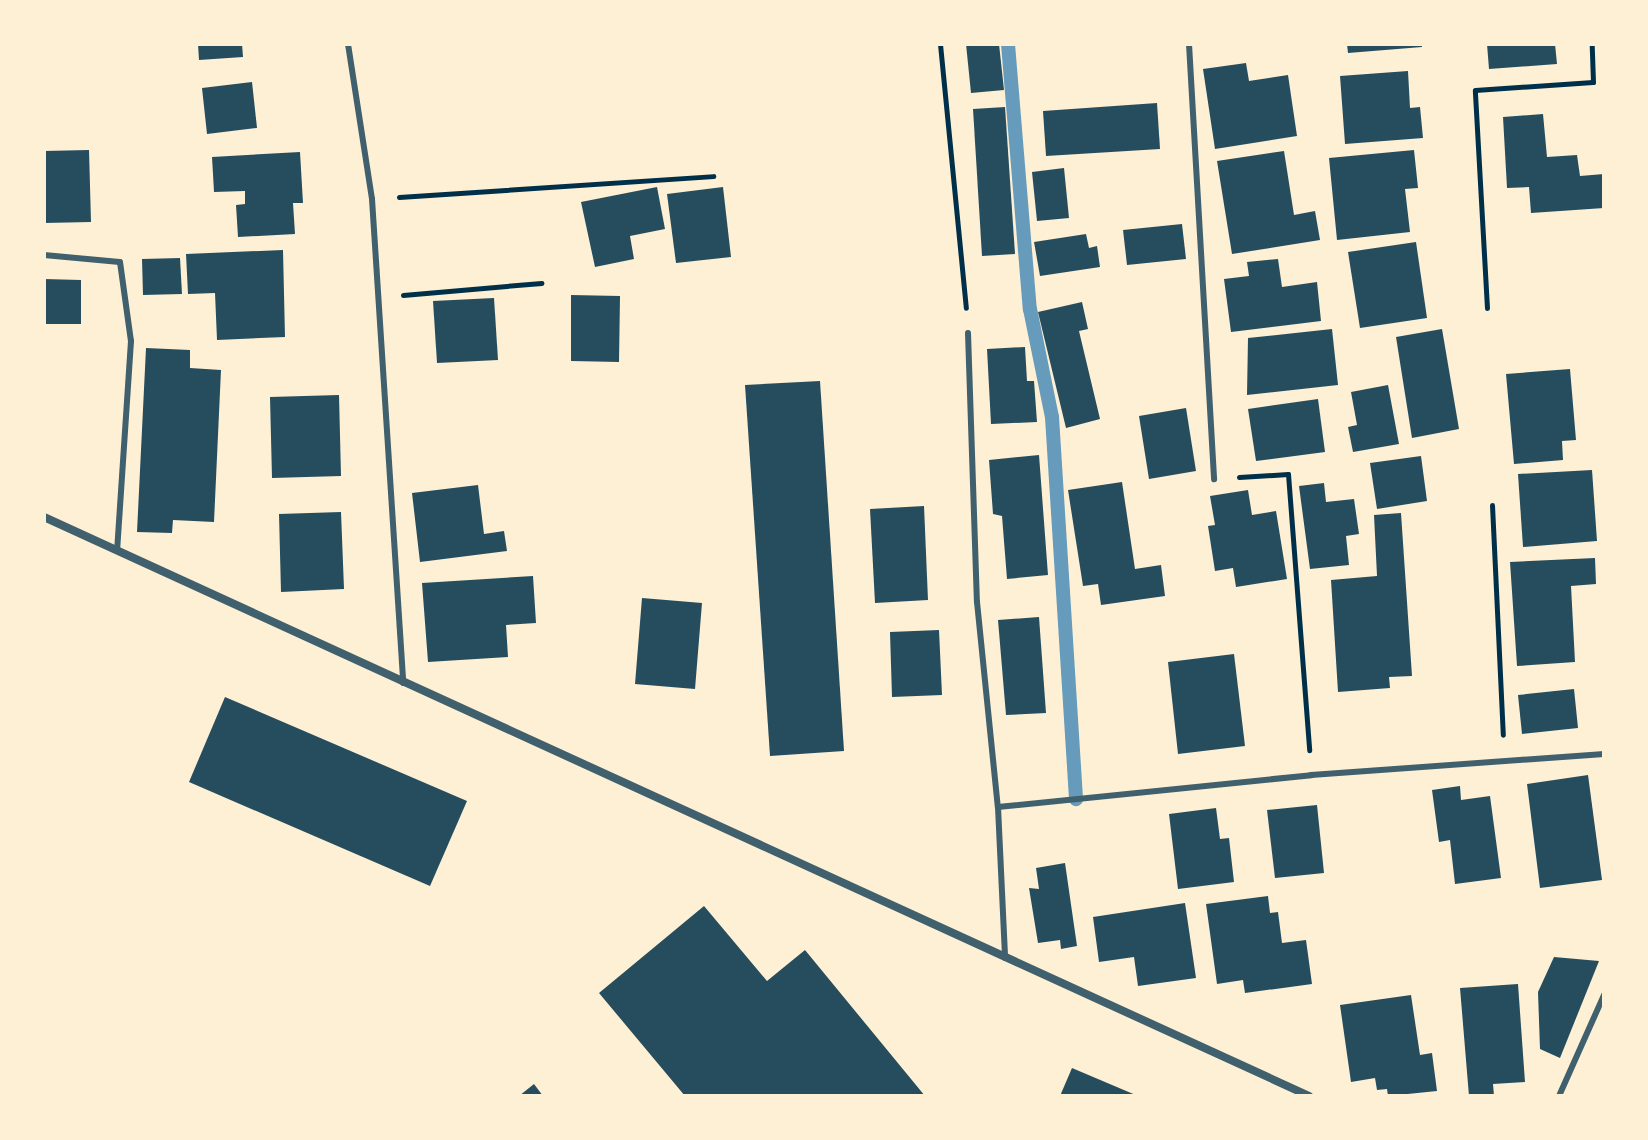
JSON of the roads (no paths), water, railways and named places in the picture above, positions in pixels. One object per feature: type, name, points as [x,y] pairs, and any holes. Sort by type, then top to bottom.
[{"type":"street","points":[[44,517],[1005,961],[1309,1096]]},
{"type":"lane","points":[[348,44],[372,199],[403,683]]},
{"type":"lane","points":[[1189,44],[1214,479]]},
{"type":"lane","points":[[44,255],[120,262],[131,341],[117,550]]},
{"type":"lane","points":[[968,333],[977,602],[998,807],[1005,961]]},
{"type":"lane","points":[[998,807],[1311,775],[1504,764],[1604,754]]},
{"type":"lane","points":[[1559,1096],[1604,995]]},
{"type":"waterway","points":[[1008,44],[1030,309],[1052,417],[1076,799]]}]
